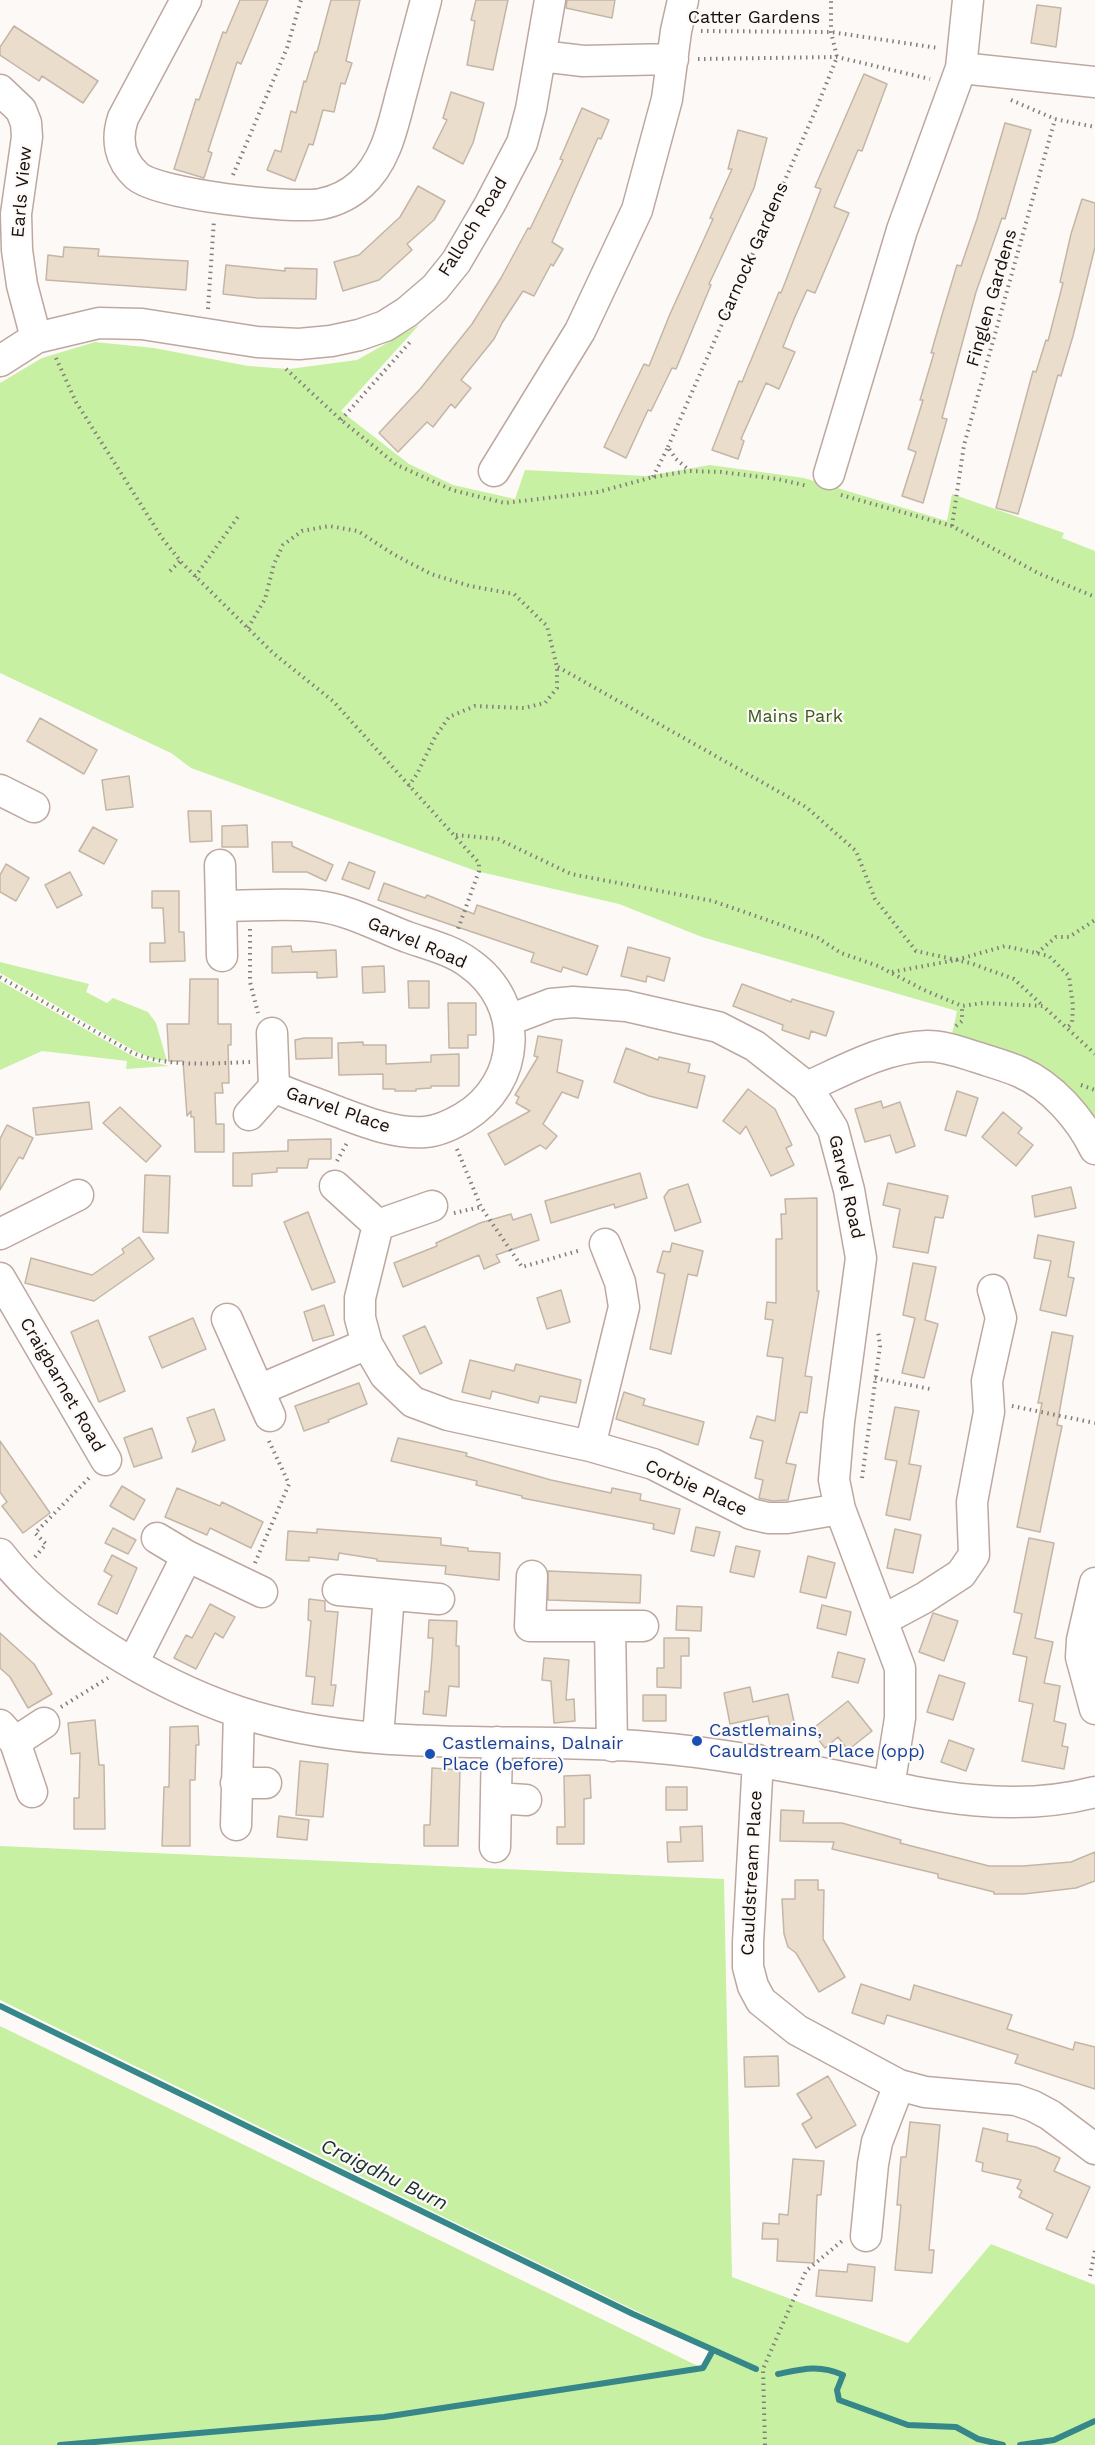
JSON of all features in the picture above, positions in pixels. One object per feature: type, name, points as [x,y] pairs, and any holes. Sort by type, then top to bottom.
[{"type":"street","points":[[186,0],[123,118],[118,133],[120,148],[123,158],[139,177],[191,193],[219,208],[254,202],[319,204],[338,200],[361,184],[374,169],[387,144],[426,0]]},
{"type":"street","name":"Falloch Road","points":[[0,361],[41,337],[99,323],[142,324],[257,342],[299,344],[359,335],[385,326],[407,312],[435,288],[456,262],[522,143],[531,109],[550,0]]},
{"type":"street","points":[[494,471],[580,331],[637,210],[667,99],[683,0]]},
{"type":"street","points":[[826,485],[902,230],[960,68],[968,0]]},
{"type":"street","points":[[541,56],[583,61],[674,45]]},
{"type":"street","points":[[960,68],[1095,82]]},
{"type":"street","name":"Earls View","points":[[0,90],[21,110],[26,123],[27,137],[16,214],[17,250],[22,285],[41,337]]},
{"type":"street","points":[[0,790],[34,807]]},
{"type":"street","points":[[220,865],[236,906],[222,956]]},
{"type":"street","name":"Garvel Road","points":[[236,906],[304,905],[333,909],[449,953],[468,962],[480,972],[500,999],[509,1020],[562,1002],[626,1006],[718,1027],[755,1046],[807,1087],[833,1128],[861,1246],[834,1467],[835,1492],[900,1668],[900,1718],[889,1787]]},
{"type":"street","name":"Garvel Place","points":[[249,1115],[273,1060],[356,1118],[385,1128],[406,1132],[427,1132],[448,1126],[474,1111],[489,1097],[500,1081],[507,1061],[510,1039],[509,1020]]},
{"type":"street","points":[[807,1087],[883,1054],[928,1046],[949,1048],[1020,1072],[1046,1087],[1077,1119],[1087,1132],[1095,1149]]},
{"type":"street","points":[[335,1186],[378,1225],[432,1206]]},
{"type":"street","points":[[0,1234],[78,1195]]},
{"type":"street","name":"Corbie Place","points":[[378,1225],[360,1298],[360,1318],[367,1344],[385,1375],[413,1402],[448,1415],[590,1446],[653,1464],[751,1514],[787,1518],[840,1509]]},
{"type":"street","points":[[590,1446],[624,1307],[620,1282],[605,1244]]},
{"type":"street","name":"Craigbarnet Road","points":[[0,1278],[106,1460]]},
{"type":"street","points":[[884,1620],[961,1574],[974,1555],[972,1502],[989,1412],[987,1381],[1002,1318],[993,1290]]},
{"type":"street","points":[[227,1319],[264,1403],[367,1344]]},
{"type":"street","points":[[157,1538],[187,1556],[254,1588]]},
{"type":"street","points":[[132,1663],[187,1556]]},
{"type":"street","points":[[7,1568],[72,1623],[132,1663],[175,1685],[239,1712],[308,1729],[378,1737],[648,1747],[758,1760],[954,1798],[1024,1803],[1095,1792]]},
{"type":"street","points":[[532,1576],[530,1626],[643,1626]]},
{"type":"street","points":[[1095,1583],[1082,1640],[1089,1665],[1095,1708]]},
{"type":"street","points":[[338,1590],[439,1599]]},
{"type":"street","points":[[378,1737],[388,1594]]},
{"type":"street","points":[[610,1626],[612,1746]]},
{"type":"street","points":[[236,1825],[239,1712]]},
{"type":"street","points":[[32,1792],[7,1734],[44,1723]]},
{"type":"street","points":[[495,1847],[497,1742]]},
{"type":"street","name":"Cauldstream Place","points":[[758,1760],[748,1967],[753,1986],[761,2001],[797,2030],[899,2085],[926,2092],[1016,2100],[1050,2115],[1095,2149]]},
{"type":"street","points":[[236,1783],[266,1783]]},
{"type":"street","points":[[496,1798],[526,1800]]},
{"type":"street","points":[[867,2229],[877,2142],[899,2085]]},
{"type":"path","points":[[206,333],[219,208],[287,48],[301,0]]},
{"type":"path","name":"Catter Gardens","points":[[831,0],[831,32]]},
{"type":"path","points":[[831,32],[837,57]]},
{"type":"path","name":"Catter Gardens","points":[[674,45],[831,32],[960,68]]},
{"type":"path","points":[[674,45],[960,68]]},
{"type":"path","name":"Carnock Gardens","points":[[653,477],[837,57]]},
{"type":"path","name":"Finglen Gardens","points":[[952,526],[964,445],[1055,119],[1095,127]]},
{"type":"path","points":[[41,337],[76,402],[162,538],[180,561],[273,653],[333,701],[408,787],[479,863],[479,871],[449,953]]},
{"type":"path","points":[[341,420],[415,337]]},
{"type":"path","points":[[257,342],[341,420],[397,465],[452,490],[505,503],[598,492],[653,477],[689,471],[721,472],[826,485],[952,526],[1038,573],[1095,597]]},
{"type":"path","points":[[668,447],[676,459],[689,471]]},
{"type":"path","points":[[195,577],[240,514]]},
{"type":"path","points":[[248,628],[265,599],[274,564],[283,545],[302,531],[329,526],[358,531],[393,554],[431,574],[470,586],[514,594],[547,626],[557,667],[557,688],[544,703],[524,708],[475,706],[449,717],[435,737],[408,787]]},
{"type":"path","points":[[170,571],[180,561]]},
{"type":"path","points":[[557,667],[806,807],[856,851],[875,898],[916,951],[956,960],[1014,979],[1095,1054]]},
{"type":"path","points":[[455,835],[498,839],[572,874],[713,901],[818,938],[841,953],[891,972],[962,1006],[983,1003],[1043,1006]]},
{"type":"path","points":[[0,977],[133,1053],[153,1061],[169,1064],[273,1060],[260,1023],[250,982],[236,906]]},
{"type":"path","points":[[1036,953],[1056,937],[1069,937],[1095,920]]},
{"type":"path","points":[[891,972],[956,960],[1005,946],[1049,956],[1069,976],[1073,1006],[1072,1023],[1067,1028]]},
{"type":"path","points":[[335,1186],[331,1171],[345,1149],[356,1118]]},
{"type":"path","points":[[448,1126],[481,1207],[522,1267],[605,1244]]},
{"type":"path","points":[[875,1378],[930,1389]]},
{"type":"path","points":[[988,1401],[1095,1423]]},
{"type":"path","points":[[254,1588],[289,1485],[268,1439],[264,1403]]},
{"type":"path","points":[[7,1568],[46,1544],[35,1533],[106,1460]]},
{"type":"path","points":[[44,1723],[46,1717],[132,1663]]},
{"type":"path","points":[[765,2445],[764,2369],[806,2271],[830,2249],[867,2229]]},
{"type":"path","points":[[1090,2277],[1095,2250]]},
{"type":"green space","name":"Mains Park","points":[[419,325],[341,411],[409,464],[453,485],[515,499],[525,470],[646,476],[710,465],[804,478],[947,521],[952,494],[1064,533],[1062,538],[1095,551],[1095,1127],[1081,1102],[1020,1054],[952,1034],[957,1011],[702,937],[619,904],[476,871],[191,768],[171,753],[0,673],[0,383],[42,358],[95,342],[154,348],[248,366],[289,369],[357,360]]},
{"type":"green space","points":[[0,962],[89,984],[86,992],[107,1003],[113,998],[148,1012],[156,1023],[167,1061],[153,1059],[133,1050],[0,973]]},
{"type":"green space","points":[[0,981],[136,1058],[169,1066],[126,1069],[127,1061],[42,1051],[0,1070]]},
{"type":"green space","points":[[0,1846],[724,1879],[732,2277],[908,2343],[991,2244],[1095,2285],[1095,2445],[0,2445],[0,2026],[702,2368],[710,2347],[0,2000]]},
{"type":"building","points":[[240,0],[268,0],[241,64],[237,62],[208,151],[212,153],[204,178],[174,169],[196,99],[199,100],[223,32],[226,33]]},
{"type":"building","points":[[331,0],[360,0],[346,61],[352,63],[345,84],[341,83],[334,112],[323,110],[313,145],[309,144],[295,181],[267,170],[275,150],[281,152],[291,111],[296,113],[304,81],[306,82],[315,52],[317,52]]},
{"type":"building","points":[[476,0],[508,0],[493,70],[467,65],[475,21],[471,20]]},
{"type":"building","points":[[567,0],[615,0],[612,18],[566,8]]},
{"type":"building","points":[[1037,5],[1061,8],[1056,47],[1031,43]]},
{"type":"building","points":[[14,26],[98,81],[83,103],[42,76],[39,81],[0,55],[0,47]]},
{"type":"building","points":[[864,74],[887,84],[862,151],[858,150],[834,207],[849,213],[815,293],[807,290],[783,347],[795,352],[779,389],[766,383],[741,439],[744,441],[738,459],[712,450],[739,381],[742,382],[779,292],[781,293],[821,189],[815,187]]},
{"type":"building","points":[[451,92],[484,103],[473,143],[463,164],[433,148],[447,120],[443,118]]},
{"type":"building","points":[[582,108],[609,120],[601,139],[598,138],[552,242],[563,249],[553,266],[551,264],[534,296],[523,291],[494,339],[461,380],[471,388],[455,408],[451,404],[433,427],[427,422],[398,452],[379,433],[421,388],[472,324],[501,278],[544,200],[563,160],[560,159]]},
{"type":"building","points":[[1005,123],[1031,130],[1005,219],[1002,218],[976,292],[942,418],[947,419],[923,503],[902,496],[916,452],[908,449],[923,400],[920,400],[942,315],[957,265],[961,266],[977,219]]},
{"type":"building","points":[[738,130],[767,138],[754,188],[709,284],[711,285],[676,369],[672,368],[651,411],[648,410],[626,458],[604,447],[644,364],[649,366],[713,219],[710,218],[732,169],[728,169]]},
{"type":"building","points":[[418,186],[445,201],[434,220],[407,244],[412,250],[379,280],[343,291],[334,262],[359,255],[400,217]]},
{"type":"building","points":[[1082,199],[1095,203],[1095,247],[1073,336],[1061,376],[1058,375],[1018,514],[996,508],[1033,371],[1036,372],[1046,340],[1048,341],[1063,283],[1060,282],[1071,234]]},
{"type":"building","points":[[64,247],[99,249],[98,256],[188,261],[186,290],[46,280],[48,255],[63,257]]},
{"type":"building","points":[[226,265],[285,271],[285,268],[317,269],[316,299],[257,298],[223,294]]},
{"type":"building","points":[[40,718],[97,750],[84,774],[27,741]]},
{"type":"building","points":[[129,776],[133,807],[106,810],[102,780]]},
{"type":"building","points":[[188,811],[211,811],[212,841],[190,842]]},
{"type":"building","points":[[247,825],[248,847],[222,847],[222,826]]},
{"type":"building","points":[[93,827],[117,840],[104,864],[79,851]]},
{"type":"building","points":[[272,842],[292,842],[292,846],[333,865],[326,881],[307,872],[273,872]]},
{"type":"building","points":[[349,862],[375,872],[369,889],[342,879]]},
{"type":"building","points":[[6,864],[29,878],[16,901],[0,892],[0,875]]},
{"type":"building","points":[[70,872],[82,895],[57,908],[45,885]]},
{"type":"building","points":[[384,883],[425,898],[427,895],[474,914],[477,905],[598,946],[587,975],[563,967],[561,972],[531,962],[534,953],[378,900]]},
{"type":"building","points":[[152,891],[179,891],[179,932],[184,932],[185,961],[150,962],[150,943],[165,943],[163,908],[152,908]]},
{"type":"building","points":[[291,946],[292,952],[336,950],[337,977],[317,978],[317,972],[272,973],[272,947]]},
{"type":"building","points":[[628,947],[670,958],[664,981],[647,976],[646,982],[621,976]]},
{"type":"building","points":[[384,966],[385,992],[363,993],[362,967]]},
{"type":"building","points":[[190,979],[218,979],[218,1024],[231,1024],[231,1045],[228,1045],[229,1083],[222,1083],[223,1093],[215,1093],[216,1124],[224,1124],[224,1152],[195,1152],[194,1117],[191,1117],[191,1111],[187,1116],[183,1061],[169,1061],[167,1024],[189,1024]]},
{"type":"building","points":[[408,981],[429,981],[429,1008],[409,1008]]},
{"type":"building","points":[[742,984],[791,1002],[792,999],[834,1012],[826,1036],[811,1031],[809,1039],[782,1030],[783,1025],[733,1006]]},
{"type":"building","points":[[448,1003],[476,1003],[476,1035],[468,1035],[468,1048],[449,1048]]},
{"type":"building","points":[[538,1036],[562,1040],[557,1072],[583,1081],[578,1098],[562,1092],[543,1124],[557,1136],[546,1149],[540,1145],[505,1165],[488,1134],[530,1111],[516,1103],[519,1097],[515,1095],[538,1057],[534,1056]]},
{"type":"building","points":[[332,1038],[332,1058],[296,1059],[295,1040]]},
{"type":"building","points":[[363,1042],[363,1045],[386,1045],[386,1064],[431,1062],[431,1055],[459,1054],[459,1086],[431,1086],[431,1088],[416,1089],[416,1091],[395,1091],[395,1089],[383,1089],[383,1074],[339,1075],[338,1043]]},
{"type":"building","points":[[626,1048],[658,1060],[659,1057],[690,1064],[688,1072],[705,1076],[697,1108],[649,1096],[614,1082]]},
{"type":"building","points":[[748,1089],[775,1109],[792,1145],[786,1148],[794,1165],[771,1176],[746,1126],[740,1134],[723,1121]]},
{"type":"building","points":[[957,1091],[978,1098],[966,1136],[945,1130]]},
{"type":"building","points":[[881,1101],[883,1108],[900,1102],[915,1146],[896,1153],[890,1135],[865,1142],[855,1109]]},
{"type":"building","points":[[89,1102],[92,1129],[36,1135],[33,1108]]},
{"type":"building","points":[[120,1107],[161,1146],[146,1162],[103,1123]]},
{"type":"building","points":[[1003,1112],[1022,1128],[1018,1133],[1033,1145],[1016,1166],[982,1137]]},
{"type":"building","points":[[7,1125],[33,1138],[23,1159],[19,1157],[0,1190],[0,1139]]},
{"type":"building","points":[[331,1139],[331,1159],[309,1159],[307,1168],[277,1168],[277,1172],[252,1174],[252,1186],[233,1186],[233,1153],[288,1151],[288,1140]]},
{"type":"building","points":[[640,1173],[647,1198],[615,1208],[614,1204],[551,1223],[545,1201]]},
{"type":"building","points":[[145,1175],[170,1176],[168,1233],[143,1232]]},
{"type":"building","points":[[888,1183],[948,1196],[943,1218],[935,1217],[928,1253],[893,1247],[900,1209],[883,1205]]},
{"type":"building","points":[[688,1184],[701,1222],[675,1231],[664,1197],[669,1190]]},
{"type":"building","points":[[1071,1187],[1076,1208],[1035,1217],[1032,1196]]},
{"type":"building","points":[[817,1198],[817,1291],[819,1291],[805,1376],[812,1377],[807,1413],[800,1412],[786,1463],[796,1465],[788,1500],[773,1501],[759,1498],[763,1480],[755,1478],[763,1441],[750,1438],[757,1416],[775,1421],[783,1358],[767,1356],[773,1320],[765,1319],[767,1302],[776,1303],[776,1239],[782,1239],[781,1214],[786,1214],[785,1199]]},
{"type":"building","points":[[308,1212],[335,1282],[312,1290],[284,1222]]},
{"type":"building","points":[[511,1214],[513,1220],[531,1214],[539,1240],[496,1255],[500,1262],[484,1269],[479,1255],[403,1287],[394,1263],[437,1246],[436,1243],[480,1223]]},
{"type":"building","points":[[1038,1235],[1074,1242],[1068,1277],[1074,1278],[1066,1316],[1040,1310],[1051,1261],[1034,1258]]},
{"type":"building","points":[[139,1237],[154,1259],[94,1301],[25,1283],[31,1258],[92,1275],[124,1253],[122,1249]]},
{"type":"building","points":[[672,1243],[703,1251],[697,1276],[688,1274],[671,1354],[650,1349],[665,1274],[657,1272],[663,1251],[670,1252]]},
{"type":"building","points":[[913,1263],[936,1267],[925,1320],[938,1324],[924,1378],[902,1373],[915,1318],[903,1315]]},
{"type":"building","points":[[561,1290],[570,1322],[547,1329],[537,1298]]},
{"type":"building","points":[[324,1305],[334,1335],[313,1341],[304,1312]]},
{"type":"building","points":[[193,1318],[206,1349],[162,1368],[149,1337]]},
{"type":"building","points":[[98,1320],[125,1391],[99,1402],[71,1332]]},
{"type":"building","points":[[425,1326],[442,1363],[420,1374],[403,1336]]},
{"type":"building","points":[[1052,1332],[1073,1336],[1057,1425],[1062,1426],[1040,1532],[1017,1527],[1042,1403],[1038,1403]]},
{"type":"building","points":[[470,1360],[514,1371],[516,1364],[581,1380],[576,1403],[540,1396],[538,1403],[492,1391],[490,1399],[462,1392]]},
{"type":"building","points":[[359,1383],[367,1404],[304,1431],[295,1406]]},
{"type":"building","points":[[624,1392],[645,1399],[643,1405],[704,1422],[698,1445],[616,1419]]},
{"type":"building","points":[[895,1407],[919,1411],[909,1464],[921,1466],[910,1520],[886,1515],[897,1461],[885,1459]]},
{"type":"building","points":[[214,1409],[225,1440],[192,1452],[196,1442],[187,1418]]},
{"type":"building","points":[[152,1428],[162,1458],[134,1467],[124,1438]]},
{"type":"building","points":[[398,1438],[467,1453],[466,1456],[551,1480],[611,1493],[612,1488],[641,1494],[640,1500],[680,1509],[674,1534],[653,1529],[654,1524],[522,1498],[522,1496],[476,1485],[477,1481],[391,1461]]},
{"type":"building","points":[[0,1441],[50,1513],[23,1533],[2,1506],[7,1502],[0,1492]]},
{"type":"building","points":[[122,1486],[145,1500],[134,1520],[110,1506]]},
{"type":"building","points":[[177,1488],[220,1506],[222,1502],[263,1522],[251,1548],[210,1528],[207,1535],[165,1517]]},
{"type":"building","points":[[696,1527],[720,1532],[714,1556],[691,1551]]},
{"type":"building","points":[[113,1528],[136,1540],[128,1554],[105,1543]]},
{"type":"building","points":[[317,1529],[441,1538],[441,1545],[468,1548],[468,1551],[500,1553],[499,1580],[445,1574],[446,1566],[377,1561],[377,1559],[339,1553],[338,1560],[309,1557],[309,1561],[286,1560],[288,1531],[317,1533]]},
{"type":"building","points":[[895,1529],[921,1535],[913,1573],[887,1568]]},
{"type":"building","points":[[1029,1538],[1054,1543],[1035,1638],[1053,1642],[1044,1683],[1060,1686],[1054,1721],[1066,1724],[1062,1746],[1068,1747],[1064,1769],[1022,1761],[1033,1704],[1019,1701],[1027,1657],[1013,1654],[1022,1614],[1014,1612]]},
{"type":"building","points":[[736,1546],[760,1551],[754,1577],[730,1572]]},
{"type":"building","points":[[112,1555],[137,1568],[117,1614],[98,1604],[112,1576],[104,1571]]},
{"type":"building","points":[[808,1556],[835,1563],[826,1598],[800,1592]]},
{"type":"building","points":[[548,1571],[641,1575],[640,1603],[548,1600]]},
{"type":"building","points":[[309,1599],[325,1601],[325,1611],[338,1612],[331,1685],[336,1685],[333,1706],[312,1704],[315,1677],[306,1676],[311,1621],[308,1620]]},
{"type":"building","points":[[210,1604],[235,1617],[223,1638],[215,1633],[196,1669],[174,1658],[186,1635],[192,1638]]},
{"type":"building","points":[[822,1605],[851,1612],[846,1635],[817,1628]]},
{"type":"building","points":[[677,1606],[702,1607],[701,1631],[676,1630]]},
{"type":"building","points":[[933,1613],[958,1621],[944,1661],[919,1652]]},
{"type":"building","points":[[429,1620],[457,1621],[459,1687],[449,1686],[446,1716],[423,1714],[425,1691],[429,1692],[432,1656],[433,1638],[428,1638]]},
{"type":"building","points":[[0,1633],[34,1664],[52,1694],[28,1708],[10,1677],[0,1668]]},
{"type":"building","points":[[664,1638],[689,1638],[689,1656],[681,1656],[681,1688],[657,1687],[657,1668],[664,1668]]},
{"type":"building","points":[[838,1652],[865,1659],[858,1683],[832,1677]]},
{"type":"building","points":[[544,1658],[569,1660],[566,1700],[574,1699],[575,1721],[554,1723],[551,1681],[542,1680]]},
{"type":"building","points":[[939,1675],[965,1683],[953,1720],[927,1712]]},
{"type":"building","points":[[750,1687],[753,1702],[788,1694],[796,1731],[772,1736],[768,1716],[730,1724],[724,1693]]},
{"type":"building","points":[[643,1695],[666,1695],[666,1721],[643,1721]]},
{"type":"building","points":[[848,1701],[872,1731],[848,1750],[838,1737],[825,1748],[811,1730]]},
{"type":"building","points":[[95,1720],[99,1765],[104,1765],[105,1829],[74,1829],[74,1798],[79,1798],[80,1753],[71,1754],[68,1723]]},
{"type":"building","points":[[198,1726],[199,1745],[196,1745],[195,1780],[190,1780],[190,1846],[162,1846],[164,1787],[169,1787],[170,1727]]},
{"type":"building","points":[[949,1740],[974,1749],[966,1771],[941,1762]]},
{"type":"building","points":[[300,1761],[328,1764],[323,1817],[296,1815]]},
{"type":"building","points":[[432,1768],[460,1770],[458,1846],[424,1846],[424,1825],[430,1825]]},
{"type":"building","points":[[590,1775],[591,1798],[584,1799],[584,1844],[557,1844],[557,1827],[565,1827],[564,1776]]},
{"type":"building","points":[[666,1787],[687,1787],[687,1810],[666,1810]]},
{"type":"building","points":[[781,1810],[804,1811],[803,1823],[842,1823],[901,1840],[900,1843],[989,1866],[1071,1862],[1095,1852],[1095,1881],[1076,1888],[1024,1894],[994,1894],[994,1892],[938,1878],[938,1874],[832,1849],[834,1842],[780,1841]]},
{"type":"building","points":[[279,1816],[309,1820],[307,1840],[277,1837]]},
{"type":"building","points":[[702,1826],[703,1861],[668,1862],[667,1842],[681,1842],[680,1827]]},
{"type":"building","points":[[795,1880],[818,1880],[818,1890],[824,1890],[823,1939],[845,1977],[819,1992],[796,1953],[788,1947],[784,1934],[782,1899],[795,1899]]},
{"type":"building","points":[[861,1984],[910,2000],[914,1985],[1012,2015],[1007,2029],[1073,2050],[1075,2042],[1095,2047],[1095,2089],[1015,2063],[1018,2055],[887,2015],[884,2024],[852,2013]]},
{"type":"building","points":[[778,2056],[779,2086],[745,2087],[744,2057]]},
{"type":"building","points":[[828,2076],[856,2125],[816,2148],[802,2124],[812,2118],[797,2094]]},
{"type":"building","points":[[910,2122],[940,2125],[929,2250],[934,2250],[932,2273],[895,2270],[901,2205],[897,2205],[901,2157],[906,2157]]},
{"type":"building","points":[[983,2128],[1008,2134],[1007,2141],[1036,2147],[1060,2158],[1054,2171],[1090,2187],[1067,2238],[1046,2229],[1053,2214],[1019,2197],[1022,2191],[1017,2188],[1021,2180],[982,2171],[983,2163],[976,2161]]},
{"type":"building","points":[[793,2159],[824,2161],[821,2195],[817,2195],[814,2263],[777,2261],[778,2239],[762,2239],[763,2223],[779,2224],[779,2214],[788,2215]]},
{"type":"building","points":[[848,2264],[875,2267],[872,2301],[816,2296],[819,2270],[847,2272]]},
{"type":"waterway","name":"Craigdhu Burn","points":[[0,2006],[633,2314],[756,2369]]},
{"type":"waterway","points":[[60,2445],[384,2417],[703,2368],[713,2350]]},
{"type":"waterway","name":"Craigdhu Burn","points":[[778,2374],[810,2369],[834,2372],[843,2375],[837,2390],[839,2400],[908,2425],[956,2427],[978,2439],[1003,2445]]},
{"type":"waterway","name":"Craigdhu Burn","points":[[1020,2445],[1054,2440],[1095,2421]]},
{"type":"place","name":"Castlemains, Cauldstream Place (opp)","points":[[697,1741]]},
{"type":"place","name":"Castlemains, Dalnair Place (before)","points":[[430,1754]]}]
